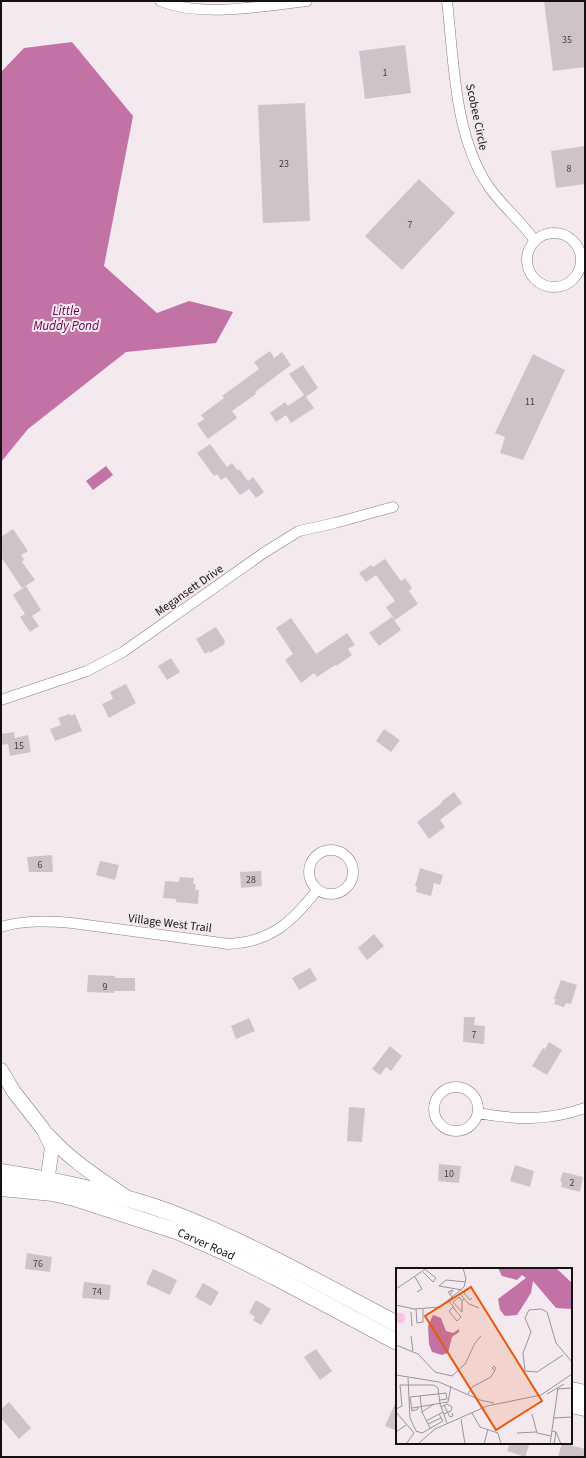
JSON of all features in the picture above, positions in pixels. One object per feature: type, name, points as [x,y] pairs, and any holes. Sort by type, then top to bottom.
[{"type":"highway","name":"Carver Road","points":[[1,1172],[46,1186],[74,1198],[148,1221],[203,1242],[275,1277],[396,1341]]},
{"type":"highway","name":"Carver Road","points":[[1,1188],[46,1186],[98,1191],[171,1213],[288,1267],[396,1323]]},
{"type":"highway","points":[[572,1390],[585,1393]]},
{"type":"highway","points":[[572,1405],[585,1408]]},
{"type":"main road","points":[[1,1070],[14,1092],[56,1144],[130,1200]]},
{"type":"main road","points":[[43,1129],[52,1147],[46,1186]]},
{"type":"street","points":[[160,1],[189,8],[230,10],[307,1]]},
{"type":"street","name":"Scobee Circle","points":[[447,1],[457,94],[469,148],[490,188],[535,241]]},
{"type":"street","points":[[555,233],[566,236],[574,242],[580,251],[581,262],[578,272],[572,281],[557,287],[546,286],[536,280],[530,271],[527,261],[529,250],[535,241],[544,235],[555,233]]},
{"type":"street","name":"Megansett Drive","points":[[1,700],[87,672],[105,663],[123,652],[265,552],[299,531],[393,507]]},
{"type":"street","points":[[330,850],[340,851],[347,856],[352,864],[354,872],[349,886],[341,892],[331,894],[317,890],[311,882],[309,872],[310,863],[313,858],[320,852],[330,850]]},
{"type":"street","name":"Village West Trail","points":[[1,928],[22,922],[65,922],[222,943],[244,943],[267,935],[287,923],[304,908],[317,890]]},
{"type":"street","points":[[460,1087],[472,1093],[478,1106],[478,1113],[475,1120],[464,1129],[450,1129],[443,1126],[438,1120],[435,1114],[435,1106],[440,1094],[446,1089],[460,1087]]},
{"type":"street","points":[[478,1113],[529,1119],[566,1115],[585,1108]]},
{"type":"water","name":"Little Muddy Pond","points":[[72,42],[133,116],[104,266],[157,313],[189,301],[233,312],[216,343],[126,352],[28,429],[1,462],[1,72],[24,48]]},
{"type":"water","points":[[106,466],[113,475],[93,490],[86,481]]},
{"type":"building","points":[[544,1],[585,1],[585,67],[553,71]]},
{"type":"building","points":[[405,45],[411,93],[365,99],[359,51]]},
{"type":"building","points":[[305,103],[310,221],[263,223],[258,105]]},
{"type":"building","points":[[585,146],[585,184],[556,188],[551,151]]},
{"type":"building","points":[[419,179],[455,213],[402,270],[365,236]]},
{"type":"building","points":[[270,351],[274,358],[282,352],[291,365],[255,392],[256,394],[232,411],[237,418],[208,439],[197,424],[204,419],[201,415],[224,398],[222,396],[259,369],[254,362]]},
{"type":"building","points":[[533,354],[565,370],[523,460],[500,453],[505,437],[495,433]]},
{"type":"building","points":[[303,365],[318,388],[306,397],[314,408],[291,423],[286,415],[276,422],[270,413],[285,402],[288,406],[304,395],[289,374]]},
{"type":"building","points":[[210,444],[227,467],[232,463],[238,471],[239,469],[248,481],[253,477],[264,492],[256,498],[249,489],[240,495],[226,477],[221,480],[217,474],[214,476],[197,453]]},
{"type":"building","points":[[13,529],[28,551],[21,555],[24,560],[22,562],[35,580],[22,588],[1,557],[1,537]]},
{"type":"building","points":[[385,559],[401,581],[405,578],[412,588],[409,591],[418,604],[395,620],[386,607],[395,601],[376,575],[366,582],[359,573],[371,565],[373,567]]},
{"type":"building","points":[[26,586],[41,610],[32,616],[39,626],[30,632],[20,617],[25,614],[13,595]]},
{"type":"building","points":[[392,617],[401,630],[379,646],[369,633]]},
{"type":"building","points":[[291,618],[316,654],[347,633],[355,645],[348,649],[352,655],[317,677],[314,673],[301,683],[285,660],[293,654],[276,628]]},
{"type":"building","points":[[216,627],[225,641],[225,644],[210,653],[209,651],[205,654],[196,639]]},
{"type":"building","points":[[171,658],[180,672],[167,680],[158,666]]},
{"type":"building","points":[[126,684],[136,703],[109,718],[102,704],[113,699],[110,692]]},
{"type":"building","points":[[70,714],[71,716],[75,714],[82,731],[55,741],[50,729],[61,725],[58,718]]},
{"type":"building","points":[[384,729],[400,740],[391,752],[376,741]]},
{"type":"building","points":[[14,732],[15,738],[28,735],[31,752],[10,756],[8,744],[1,745],[1,734]]},
{"type":"building","points":[[454,792],[462,803],[440,820],[445,827],[429,839],[417,822]]},
{"type":"building","points":[[52,855],[53,872],[29,872],[27,857]]},
{"type":"building","points":[[100,861],[119,865],[115,880],[96,875]]},
{"type":"building","points":[[420,868],[443,875],[440,885],[434,883],[431,896],[416,892],[417,887],[415,886]]},
{"type":"building","points":[[261,871],[262,886],[241,888],[240,872]]},
{"type":"building","points":[[180,877],[194,878],[193,884],[196,884],[195,890],[199,890],[198,904],[176,902],[176,899],[163,898],[165,881],[179,882]]},
{"type":"building","points":[[374,934],[384,946],[367,960],[358,948]]},
{"type":"building","points":[[310,968],[317,980],[299,990],[292,978]]},
{"type":"building","points":[[88,975],[115,976],[115,978],[135,978],[135,991],[114,991],[114,993],[87,992]]},
{"type":"building","points":[[561,980],[577,985],[571,1004],[566,1003],[564,1007],[554,1004],[556,999],[554,999]]},
{"type":"building","points":[[464,1017],[475,1017],[474,1025],[485,1026],[484,1044],[463,1042]]},
{"type":"building","points":[[249,1018],[255,1031],[236,1039],[231,1026]]},
{"type":"building","points":[[549,1042],[562,1050],[547,1075],[532,1066],[543,1048],[545,1049]]},
{"type":"building","points":[[390,1046],[402,1056],[391,1071],[386,1067],[380,1075],[372,1069]]},
{"type":"building","points":[[349,1107],[365,1108],[362,1142],[347,1141]]},
{"type":"building","points":[[439,1164],[461,1166],[459,1183],[438,1181]]},
{"type":"building","points":[[515,1165],[534,1171],[530,1187],[510,1181]]},
{"type":"building","points":[[563,1172],[583,1177],[580,1192],[561,1187],[562,1182],[560,1181]]},
{"type":"building","points":[[27,1253],[52,1257],[50,1272],[25,1269]]},
{"type":"building","points":[[153,1269],[177,1280],[170,1295],[146,1284]]},
{"type":"building","points":[[84,1282],[111,1285],[109,1300],[82,1298]]},
{"type":"building","points":[[203,1283],[219,1292],[211,1306],[195,1297]]},
{"type":"building","points":[[256,1300],[271,1309],[261,1325],[253,1320],[255,1317],[249,1313]]},
{"type":"building","points":[[316,1349],[332,1371],[320,1380],[304,1357]]},
{"type":"building","points":[[396,1401],[396,1431],[385,1426]]},
{"type":"building","points":[[9,1402],[31,1428],[19,1439],[1,1418],[1,1409]]},
{"type":"building","points":[[510,1444],[529,1445],[525,1457],[507,1451]]},
{"type":"building","points":[[562,1444],[585,1449],[585,1457],[558,1457]]}]
